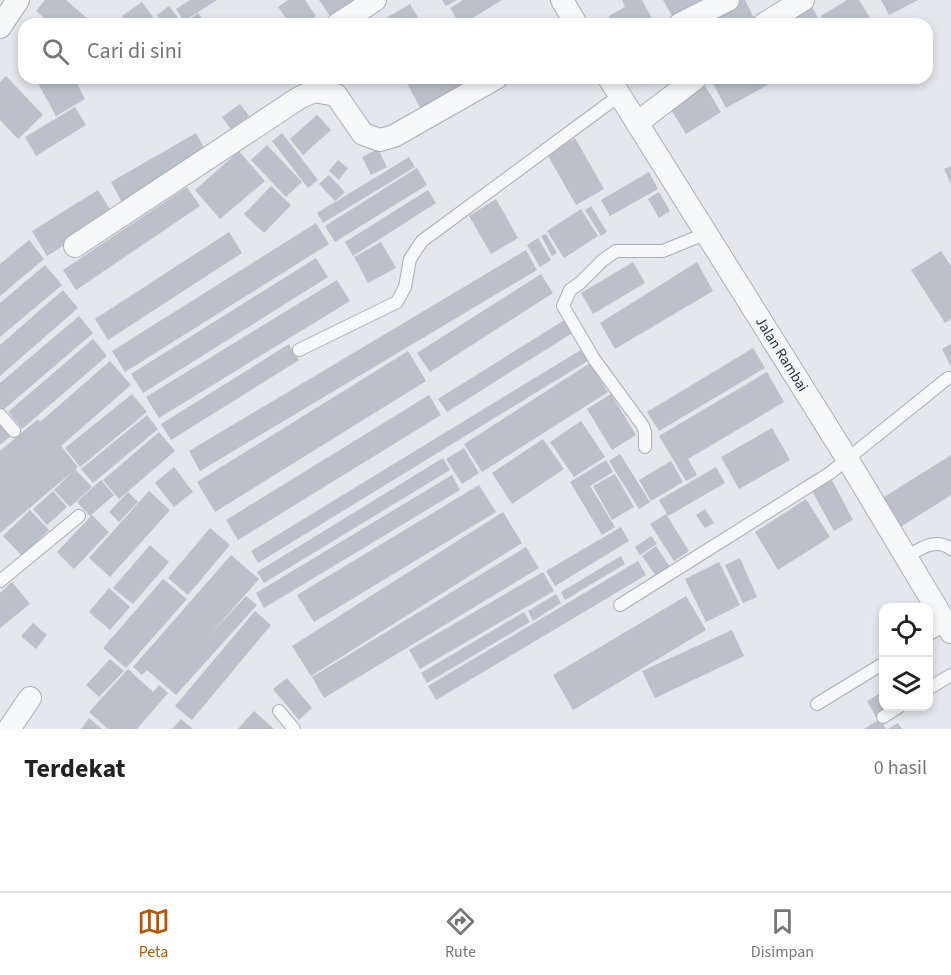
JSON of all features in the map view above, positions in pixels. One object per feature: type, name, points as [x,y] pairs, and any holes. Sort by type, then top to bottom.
[{"type":"street","points":[[0,27],[18,0]]},
{"type":"street","points":[[347,18],[375,0]]},
{"type":"street","points":[[562,0],[572,18]]},
{"type":"street","points":[[693,18],[728,0]]},
{"type":"street","points":[[774,18],[803,0]]},
{"type":"street","points":[[75,246],[289,105],[314,91],[336,95],[363,134],[380,140],[394,136],[485,84]]},
{"type":"street","points":[[638,123],[688,84]]},
{"type":"street","name":"Jalan Rambai","points":[[614,86],[848,460],[906,557],[942,630]]},
{"type":"street","points":[[9,729],[30,698]]},
{"type":"lane","points":[[299,350],[397,302],[405,287],[410,259],[422,241],[614,86]]},
{"type":"lane","points":[[645,447],[643,426],[594,359],[563,306],[570,290],[616,251],[663,251],[707,233]]},
{"type":"lane","points":[[620,605],[848,460],[948,378]]},
{"type":"lane","points":[[0,415],[14,431]]},
{"type":"lane","points":[[0,581],[79,516]]},
{"type":"lane","points":[[906,557],[927,545],[945,544],[951,549]]},
{"type":"lane","points":[[817,704],[879,666]]},
{"type":"lane","points":[[933,685],[951,675]]},
{"type":"lane","points":[[279,711],[294,729]]},
{"type":"lane","points":[[883,717],[892,711]]},
{"type":"building","points":[[45,0],[66,0],[87,18],[45,18],[36,11]]},
{"type":"building","points":[[190,0],[217,0],[189,18],[182,18],[176,9]]},
{"type":"building","points":[[288,0],[305,0],[316,16],[313,18],[286,18],[278,7]]},
{"type":"building","points":[[319,0],[354,0],[330,16]]},
{"type":"building","points":[[442,0],[457,0],[446,6]]},
{"type":"building","points":[[463,0],[502,0],[473,18],[456,18],[450,8]]},
{"type":"building","points":[[622,0],[642,0],[652,18],[610,18],[609,16],[625,7]]},
{"type":"building","points":[[663,0],[701,0],[672,16]]},
{"type":"building","points":[[731,0],[745,0],[754,18],[713,18],[709,11]]},
{"type":"building","points":[[847,0],[859,0],[870,18],[822,18],[821,16]]},
{"type":"building","points":[[881,0],[918,0],[889,15]]},
{"type":"building","points":[[142,2],[154,18],[124,18],[122,16]]},
{"type":"building","points":[[810,3],[818,18],[784,18]]},
{"type":"building","points":[[410,4],[418,18],[386,18]]},
{"type":"building","points":[[169,6],[178,18],[159,18],[157,15]]},
{"type":"building","points":[[198,13],[202,18],[191,18]]},
{"type":"building","points":[[6,76],[43,115],[18,139],[0,120],[0,82]]},
{"type":"building","points":[[38,84],[77,84],[85,99],[56,116]]},
{"type":"building","points":[[407,84],[474,84],[423,113]]},
{"type":"building","points":[[697,84],[704,84],[721,112],[686,134],[667,103]]},
{"type":"building","points":[[713,84],[769,84],[726,108]]},
{"type":"building","points":[[240,104],[249,116],[231,129],[222,117]]},
{"type":"building","points":[[75,107],[86,125],[36,156],[25,137]]},
{"type":"building","points":[[317,115],[331,130],[303,155],[290,139]]},
{"type":"building","points":[[196,133],[208,155],[123,204],[111,182]]},
{"type":"building","points":[[282,133],[318,180],[308,188],[272,141]]},
{"type":"building","points":[[575,138],[604,189],[576,205],[547,154]]},
{"type":"building","points":[[267,145],[302,182],[286,197],[251,160]]},
{"type":"building","points":[[378,149],[387,167],[371,175],[362,157]]},
{"type":"building","points":[[239,151],[265,181],[220,219],[195,190]]},
{"type":"building","points":[[409,157],[415,167],[323,223],[317,213]]},
{"type":"building","points":[[338,160],[348,168],[339,180],[329,171]]},
{"type":"building","points":[[951,166],[951,184],[944,169]]},
{"type":"building","points":[[417,168],[427,185],[335,242],[325,226]]},
{"type":"building","points":[[649,172],[658,189],[610,216],[601,200]]},
{"type":"building","points":[[329,175],[345,192],[335,201],[319,184]]},
{"type":"building","points":[[271,186],[291,205],[264,233],[244,214]]},
{"type":"building","points":[[187,187],[200,206],[76,290],[63,270]]},
{"type":"building","points":[[98,190],[113,214],[47,256],[32,231]]},
{"type":"building","points":[[428,190],[436,203],[353,256],[345,242]]},
{"type":"building","points":[[659,192],[670,211],[659,218],[648,199]]},
{"type":"building","points":[[496,199],[518,238],[491,254],[469,216]]},
{"type":"building","points":[[591,206],[607,232],[601,236],[585,210]]},
{"type":"building","points":[[581,209],[598,236],[564,258],[547,231]]},
{"type":"building","points":[[316,223],[329,244],[125,372],[112,351]]},
{"type":"building","points":[[229,232],[242,253],[108,340],[95,319]]},
{"type":"building","points":[[546,234],[557,253],[552,256],[541,236]]},
{"type":"building","points":[[538,238],[551,260],[540,267],[527,245]]},
{"type":"building","points":[[29,240],[44,259],[0,296],[0,264]]},
{"type":"building","points":[[381,242],[396,268],[368,283],[354,257]]},
{"type":"building","points":[[526,250],[537,270],[200,471],[189,451]]},
{"type":"building","points":[[941,251],[951,266],[951,319],[945,323],[911,270]]},
{"type":"building","points":[[316,258],[328,277],[143,393],[131,374]]},
{"type":"building","points":[[633,262],[645,283],[593,314],[581,293]]},
{"type":"building","points":[[697,262],[713,291],[615,349],[600,323]]},
{"type":"building","points":[[45,265],[62,285],[0,337],[0,303]]},
{"type":"building","points":[[541,274],[553,293],[430,372],[417,353]]},
{"type":"building","points":[[337,280],[350,301],[159,418],[146,397]]},
{"type":"building","points":[[63,290],[78,308],[0,376],[0,345]]},
{"type":"building","points":[[79,316],[93,333],[2,411],[0,383]]},
{"type":"building","points":[[566,319],[574,332],[447,412],[438,399]]},
{"type":"building","points":[[93,339],[107,356],[22,429],[8,412]]},
{"type":"building","points":[[289,344],[299,360],[171,440],[161,424]]},
{"type":"building","points":[[951,344],[951,367],[942,349]]},
{"type":"building","points":[[584,348],[591,359],[258,563],[251,551]]},
{"type":"building","points":[[753,348],[765,368],[659,431],[647,412]]},
{"type":"building","points":[[408,351],[426,381],[215,512],[197,482]]},
{"type":"building","points":[[110,361],[131,385],[61,446],[78,467],[75,469],[92,487],[70,507],[54,490],[72,472],[0,533],[0,451],[38,419],[40,422]]},
{"type":"building","points":[[590,363],[608,392],[482,472],[464,444]]},
{"type":"building","points":[[767,372],[784,402],[688,459],[697,475],[686,481],[659,436]]},
{"type":"building","points":[[132,394],[147,412],[80,467],[65,448]]},
{"type":"building","points":[[611,394],[636,435],[612,450],[587,409]]},
{"type":"building","points":[[429,395],[441,415],[238,540],[226,520]]},
{"type":"building","points":[[147,415],[158,429],[93,483],[81,469]]},
{"type":"building","points":[[581,421],[605,457],[574,477],[550,442]]},
{"type":"building","points":[[0,422],[11,436],[0,445]]},
{"type":"building","points":[[772,428],[790,460],[739,489],[721,457]]},
{"type":"building","points":[[159,432],[175,451],[119,499],[103,480]]},
{"type":"building","points":[[543,439],[564,469],[512,504],[492,473]]},
{"type":"building","points":[[464,448],[479,473],[462,484],[446,459]]},
{"type":"building","points":[[620,454],[650,502],[639,509],[609,461]]},
{"type":"building","points":[[951,455],[951,495],[899,528],[881,499]]},
{"type":"building","points":[[443,458],[450,470],[264,583],[257,572]]},
{"type":"building","points":[[606,460],[613,472],[590,486],[615,527],[602,535],[570,482]]},
{"type":"building","points":[[671,461],[683,482],[651,501],[639,480]]},
{"type":"building","points":[[174,467],[193,492],[174,507],[155,483]]},
{"type":"building","points":[[716,467],[725,483],[668,516],[659,500]]},
{"type":"building","points":[[615,474],[634,507],[612,520],[593,486]]},
{"type":"building","points":[[452,475],[460,490],[264,608],[256,593]]},
{"type":"building","points":[[101,480],[114,495],[90,516],[77,502]]},
{"type":"building","points":[[832,480],[853,520],[834,531],[812,491]]},
{"type":"building","points":[[479,485],[496,512],[314,622],[297,595]]},
{"type":"building","points":[[53,491],[67,507],[47,525],[33,509]]},
{"type":"building","points":[[149,491],[170,510],[110,577],[89,558]]},
{"type":"building","points":[[128,492],[138,502],[119,522],[109,512]]},
{"type":"building","points":[[806,499],[830,537],[778,570],[755,532]]},
{"type":"building","points":[[705,509],[714,523],[705,528],[696,515]]},
{"type":"building","points":[[30,510],[49,530],[22,556],[3,536]]},
{"type":"building","points":[[503,512],[522,543],[311,676],[292,646]]},
{"type":"building","points":[[666,514],[689,551],[674,561],[650,524]]},
{"type":"building","points":[[92,515],[109,532],[74,569],[57,552]]},
{"type":"building","points":[[621,527],[629,541],[555,586],[546,571]]},
{"type":"building","points":[[210,528],[230,545],[188,595],[168,578]]},
{"type":"building","points":[[651,536],[657,544],[640,555],[635,547]]},
{"type":"building","points":[[150,545],[169,562],[133,604],[113,588]]},
{"type":"building","points":[[656,546],[670,567],[656,576],[642,556]]},
{"type":"building","points":[[526,547],[539,568],[324,698],[312,677]]},
{"type":"building","points":[[231,555],[259,579],[208,637],[246,596],[257,605],[176,695],[147,670],[142,675],[133,667]]},
{"type":"building","points":[[621,556],[625,564],[565,600],[561,592]]},
{"type":"building","points":[[740,558],[757,597],[743,603],[725,565]]},
{"type":"building","points":[[638,561],[646,575],[436,700],[428,686]]},
{"type":"building","points":[[719,562],[740,605],[706,622],[685,579]]},
{"type":"building","points":[[543,572],[554,591],[420,669],[409,650]]},
{"type":"building","points":[[163,579],[187,599],[126,668],[103,648]]},
{"type":"building","points":[[12,582],[30,604],[0,628],[0,593]]},
{"type":"building","points":[[109,588],[130,607],[110,630],[89,612]]},
{"type":"building","points":[[556,594],[561,603],[533,621],[528,611]]},
{"type":"building","points":[[686,596],[706,630],[573,710],[553,675]]},
{"type":"building","points":[[255,611],[271,625],[192,720],[175,706]]},
{"type":"building","points":[[524,612],[530,622],[427,683],[421,673]]},
{"type":"building","points":[[33,623],[47,635],[36,649],[21,636]]},
{"type":"building","points":[[732,630],[744,656],[655,698],[642,671]]},
{"type":"building","points":[[110,659],[124,671],[99,697],[86,685]]},
{"type":"building","points":[[128,669],[153,692],[159,685],[168,693],[137,729],[108,729],[89,712]]},
{"type":"building","points":[[287,678],[312,708],[299,720],[273,689]]},
{"type":"building","points":[[879,694],[879,711],[885,711],[876,717],[867,701]]},
{"type":"building","points":[[254,711],[274,729],[238,729]]},
{"type":"building","points":[[89,718],[102,729],[81,729]]},
{"type":"building","points":[[181,719],[193,729],[172,729]]},
{"type":"building","points":[[880,719],[886,729],[864,729]]},
{"type":"building","points":[[898,723],[902,729],[888,729]]}]
